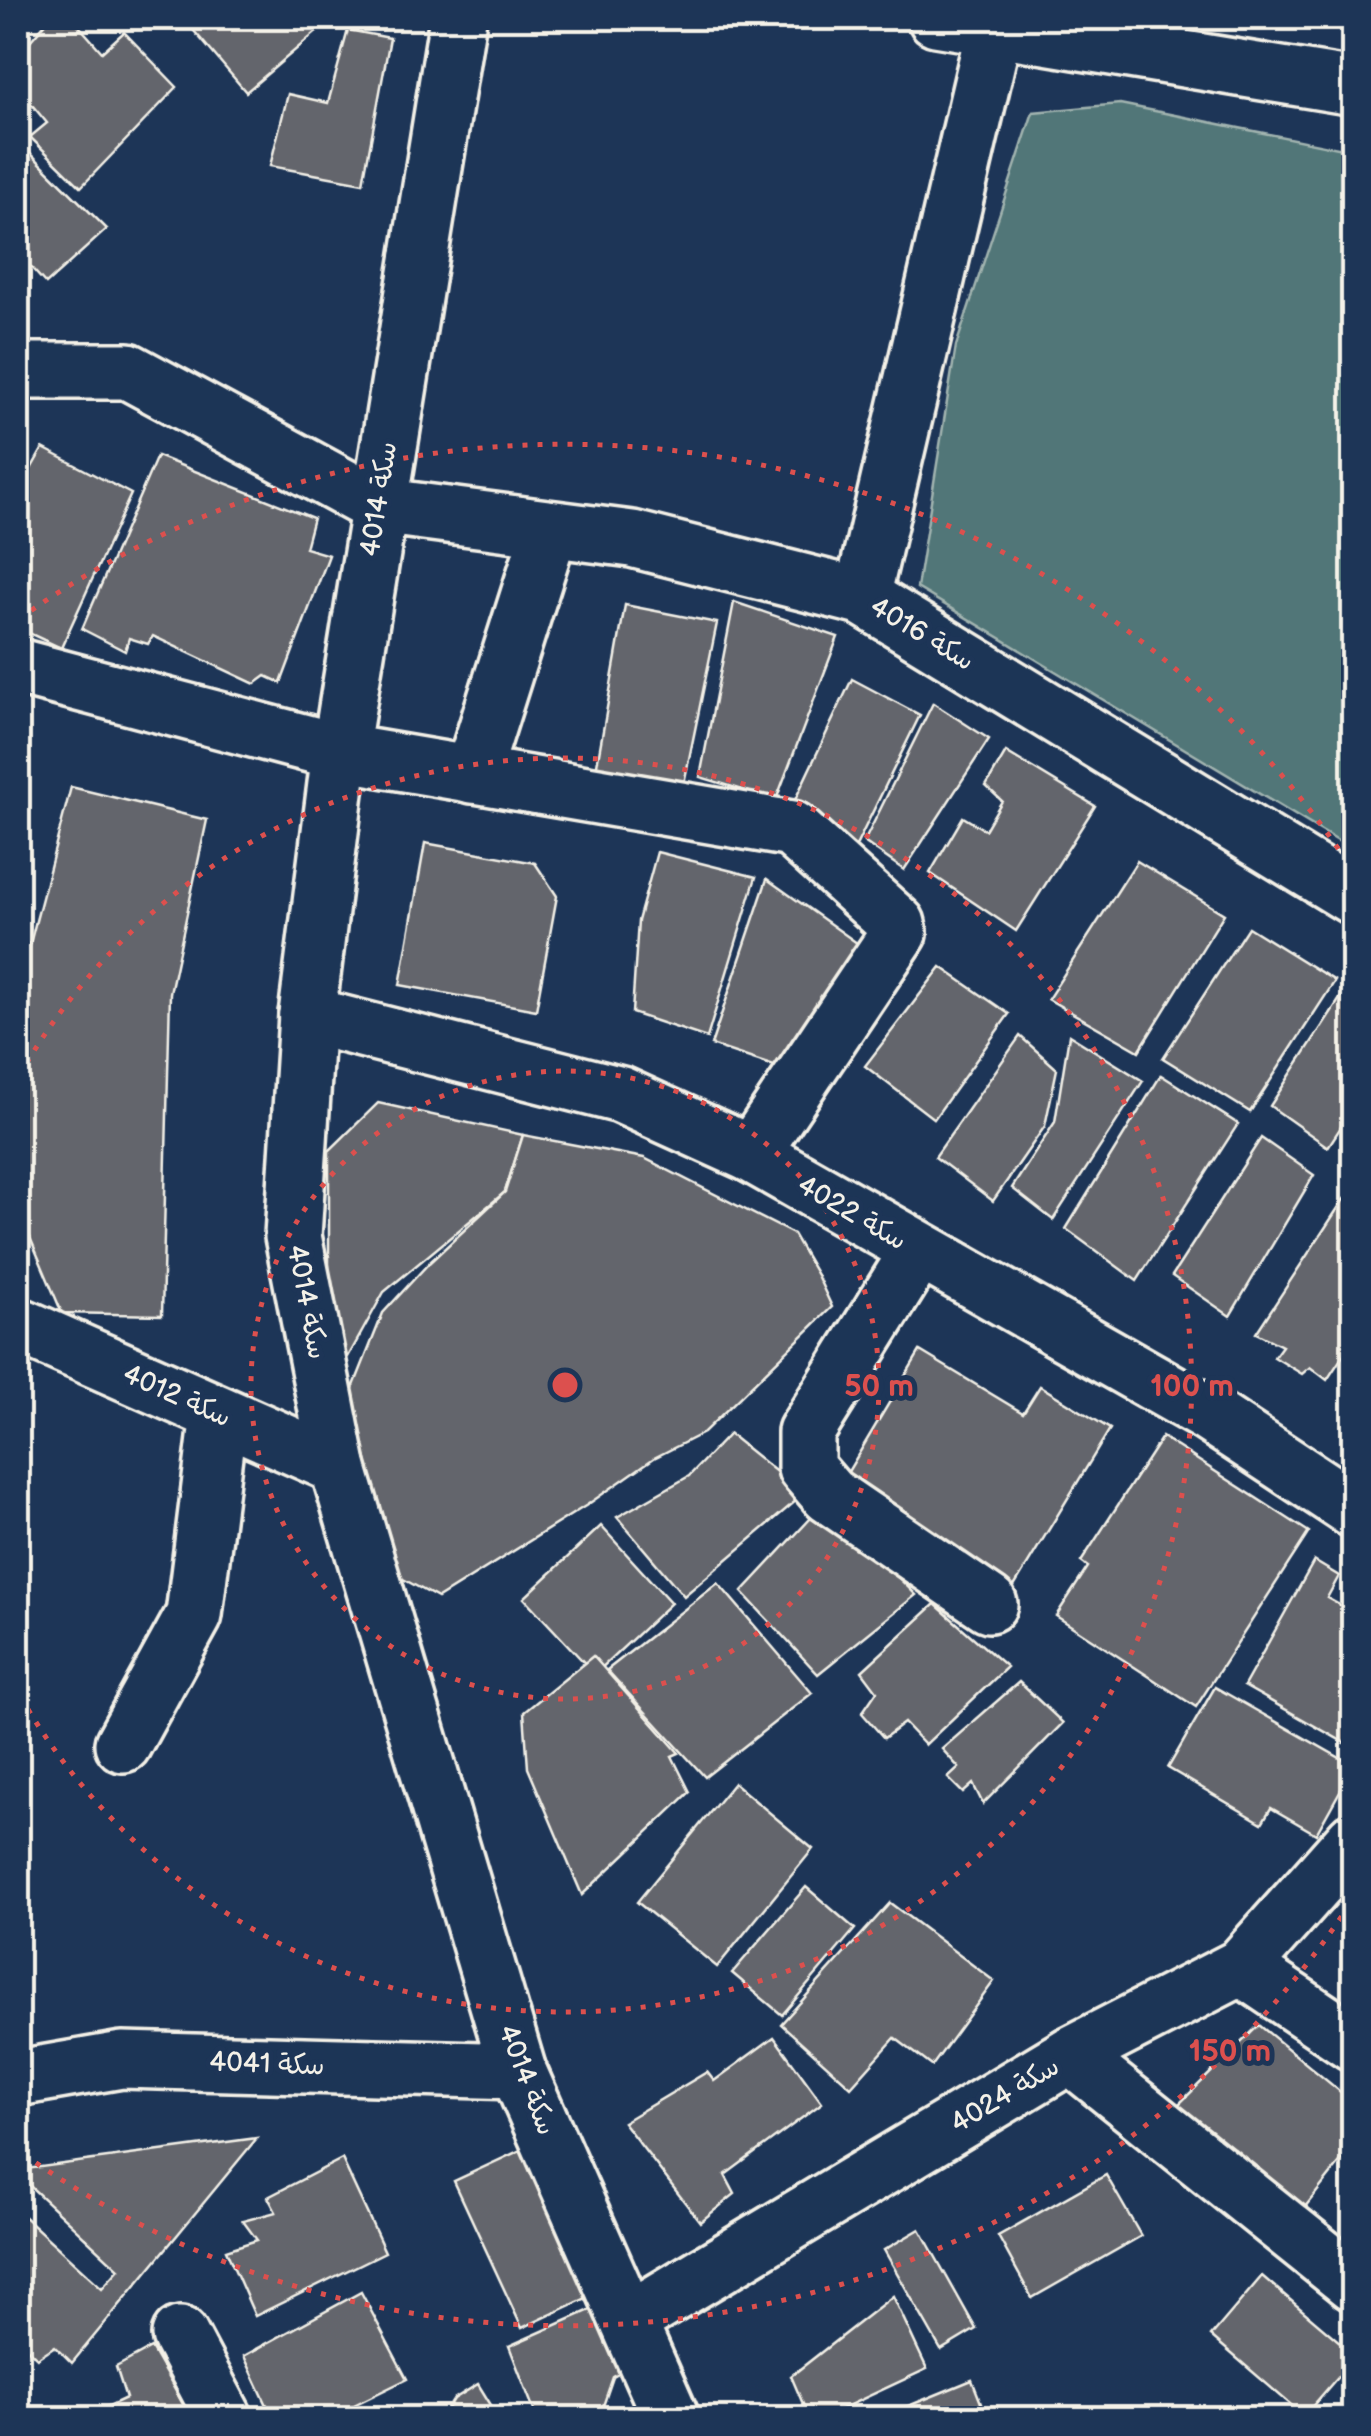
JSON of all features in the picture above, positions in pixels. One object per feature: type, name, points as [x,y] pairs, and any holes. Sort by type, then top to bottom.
[{"type":"street","name":"سكة 4014","points":[[458,18],[340,752],[307,1015],[294,1236],[338,1466],[518,2072],[670,2418]]},
{"type":"street","points":[[936,18],[1354,87]]},
{"type":"street","points":[[862,597],[995,27]]},
{"type":"street","points":[[18,370],[128,372],[378,506]]},
{"type":"street","name":"سكة 4016","points":[[378,506],[632,539],[862,597],[1354,897]]},
{"type":"street","points":[[472,774],[550,529]]},
{"type":"street","points":[[18,666],[340,752],[792,829],[897,924],[899,933],[751,1154]]},
{"type":"street","name":"سكة 4022","points":[[307,1015],[621,1095],[751,1154],[1207,1414],[1354,1510]]},
{"type":"street","points":[[918,1252],[806,1432],[806,1468],[829,1495],[989,1604]]},
{"type":"street","name":"سكة 4012","points":[[18,1325],[338,1466]]},
{"type":"street","points":[[123,1744],[194,1614],[219,1415]]},
{"type":"street","name":"سكة 4024","points":[[629,2320],[1070,2056],[1241,1968],[1354,1840]]},
{"type":"street","points":[[1241,1968],[1354,2043]]},
{"type":"street","points":[[1070,2056],[1354,2283]]},
{"type":"street","name":"سكة 4041","points":[[18,2078],[122,2060],[518,2072]]},
{"type":"street","points":[[180,2334],[224,2418]]},
{"type":"green space","points":[[1120,104],[1353,151],[1353,850],[917,588],[956,346],[1033,112]]},
{"type":"building","points":[[50,18],[72,18],[102,52],[124,32],[177,87],[81,187],[30,137],[47,123],[18,88],[18,55]]},
{"type":"building","points":[[183,18],[333,18],[246,92]]},
{"type":"building","points":[[348,30],[390,38],[363,183],[270,166],[288,94],[328,103]]},
{"type":"building","points":[[18,141],[107,229],[46,284],[18,253]]},
{"type":"building","points":[[43,448],[131,494],[61,648],[18,628],[18,492]]},
{"type":"building","points":[[157,456],[313,518],[305,548],[329,555],[281,683],[266,676],[255,684],[153,636],[148,644],[129,638],[125,651],[82,629]]},
{"type":"building","points":[[734,602],[838,637],[776,800],[700,777]]},
{"type":"building","points":[[625,605],[717,623],[681,798],[594,782]]},
{"type":"building","points":[[852,679],[920,715],[856,846],[810,825],[794,802]]},
{"type":"building","points":[[933,703],[989,739],[904,870],[864,842]]},
{"type":"building","points":[[1006,752],[1095,806],[1016,931],[930,873],[963,817],[985,830],[1002,801],[986,786]]},
{"type":"building","points":[[71,787],[207,820],[170,993],[162,1315],[62,1313],[18,1209],[20,982]]},
{"type":"building","points":[[425,843],[535,863],[557,896],[536,1010],[400,985]]},
{"type":"building","points":[[657,852],[756,877],[707,1038],[632,1013],[638,921]]},
{"type":"building","points":[[1137,861],[1224,914],[1139,1051],[1048,999]]},
{"type":"building","points":[[767,879],[871,953],[786,1070],[711,1045]]},
{"type":"building","points":[[1248,927],[1335,981],[1250,1112],[1163,1058]]},
{"type":"building","points":[[941,967],[1009,1014],[934,1119],[865,1066]]},
{"type":"building","points":[[1345,991],[1354,996],[1354,1107],[1328,1147],[1270,1106]]},
{"type":"building","points":[[1069,1035],[1143,1081],[1053,1220],[1012,1188],[1055,1122]]},
{"type":"building","points":[[1020,1036],[1057,1069],[1045,1126],[993,1201],[935,1157]]},
{"type":"building","points":[[1161,1075],[1238,1124],[1137,1281],[1066,1229]]},
{"type":"building","points":[[378,1103],[523,1135],[505,1192],[384,1292],[348,1357],[336,1357],[329,1282],[329,1151]]},
{"type":"building","points":[[523,1135],[644,1158],[793,1234],[832,1307],[703,1433],[654,1458],[438,1598],[394,1574],[342,1416],[383,1313],[429,1263],[505,1192]]},
{"type":"building","points":[[1261,1138],[1314,1175],[1230,1316],[1172,1276]]},
{"type":"building","points":[[1344,1199],[1354,1205],[1354,1339],[1327,1380],[1310,1367],[1302,1374],[1274,1357],[1282,1346],[1256,1333]]},
{"type":"building","points":[[920,1351],[1023,1413],[1040,1386],[1110,1429],[1009,1595],[837,1490]]},
{"type":"building","points":[[729,1434],[804,1494],[684,1596],[617,1517],[689,1476]]},
{"type":"building","points":[[1162,1437],[1309,1532],[1196,1707],[1056,1616],[1088,1567],[1081,1562]]},
{"type":"building","points":[[824,1504],[916,1595],[818,1674],[742,1592]]},
{"type":"building","points":[[601,1526],[671,1603],[595,1674],[524,1598]]},
{"type":"building","points":[[1314,1561],[1339,1576],[1327,1598],[1354,1613],[1354,1748],[1244,1686]]},
{"type":"building","points":[[718,1583],[812,1693],[705,1777],[607,1670]]},
{"type":"building","points":[[935,1604],[1007,1667],[925,1745],[904,1723],[884,1738],[862,1713],[877,1691],[862,1671]]},
{"type":"building","points":[[593,1656],[679,1753],[672,1756],[690,1792],[582,1895],[528,1768],[524,1712]]},
{"type":"building","points":[[1019,1682],[1063,1723],[983,1804],[973,1784],[963,1793],[948,1778],[959,1768],[942,1749]]},
{"type":"building","points":[[1215,1687],[1354,1766],[1316,1834],[1271,1808],[1262,1823],[1168,1768]]},
{"type":"building","points":[[734,1783],[813,1849],[717,1967],[637,1902]]},
{"type":"building","points":[[806,1887],[855,1929],[782,2015],[732,1973]]},
{"type":"building","points":[[890,1903],[994,1981],[932,2066],[895,2038],[851,2087],[781,2024]]},
{"type":"building","points":[[1259,2025],[1354,2103],[1354,2145],[1301,2212],[1177,2106]]},
{"type":"building","points":[[774,2037],[822,2103],[725,2175],[735,2194],[700,2222],[623,2122],[707,2072],[714,2081]]},
{"type":"building","points":[[257,2138],[72,2363],[55,2346],[37,2358],[18,2340],[18,2211],[102,2288],[119,2269],[18,2175],[18,2170]]},
{"type":"building","points":[[525,2148],[593,2295],[522,2328],[454,2181]]},
{"type":"building","points":[[342,2159],[385,2252],[255,2316],[226,2250],[257,2240],[243,2221],[276,2212],[268,2197]]},
{"type":"building","points":[[1106,2175],[1141,2236],[1032,2298],[998,2236]]},
{"type":"building","points":[[920,2229],[976,2329],[941,2350],[884,2250]]},
{"type":"building","points":[[1262,2276],[1354,2354],[1304,2416],[1211,2336]]},
{"type":"building","points":[[361,2292],[407,2379],[352,2406],[360,2418],[273,2418],[244,2356]]},
{"type":"building","points":[[893,2296],[927,2369],[822,2418],[809,2418],[791,2376]]},
{"type":"building","points":[[597,2307],[624,2371],[613,2377],[601,2412],[592,2418],[537,2418],[509,2346]]},
{"type":"building","points":[[151,2348],[191,2418],[101,2418],[96,2412],[126,2398],[116,2367]]},
{"type":"building","points":[[972,2380],[987,2418],[879,2418]]},
{"type":"building","points":[[478,2384],[499,2418],[442,2418],[454,2399]]}]
